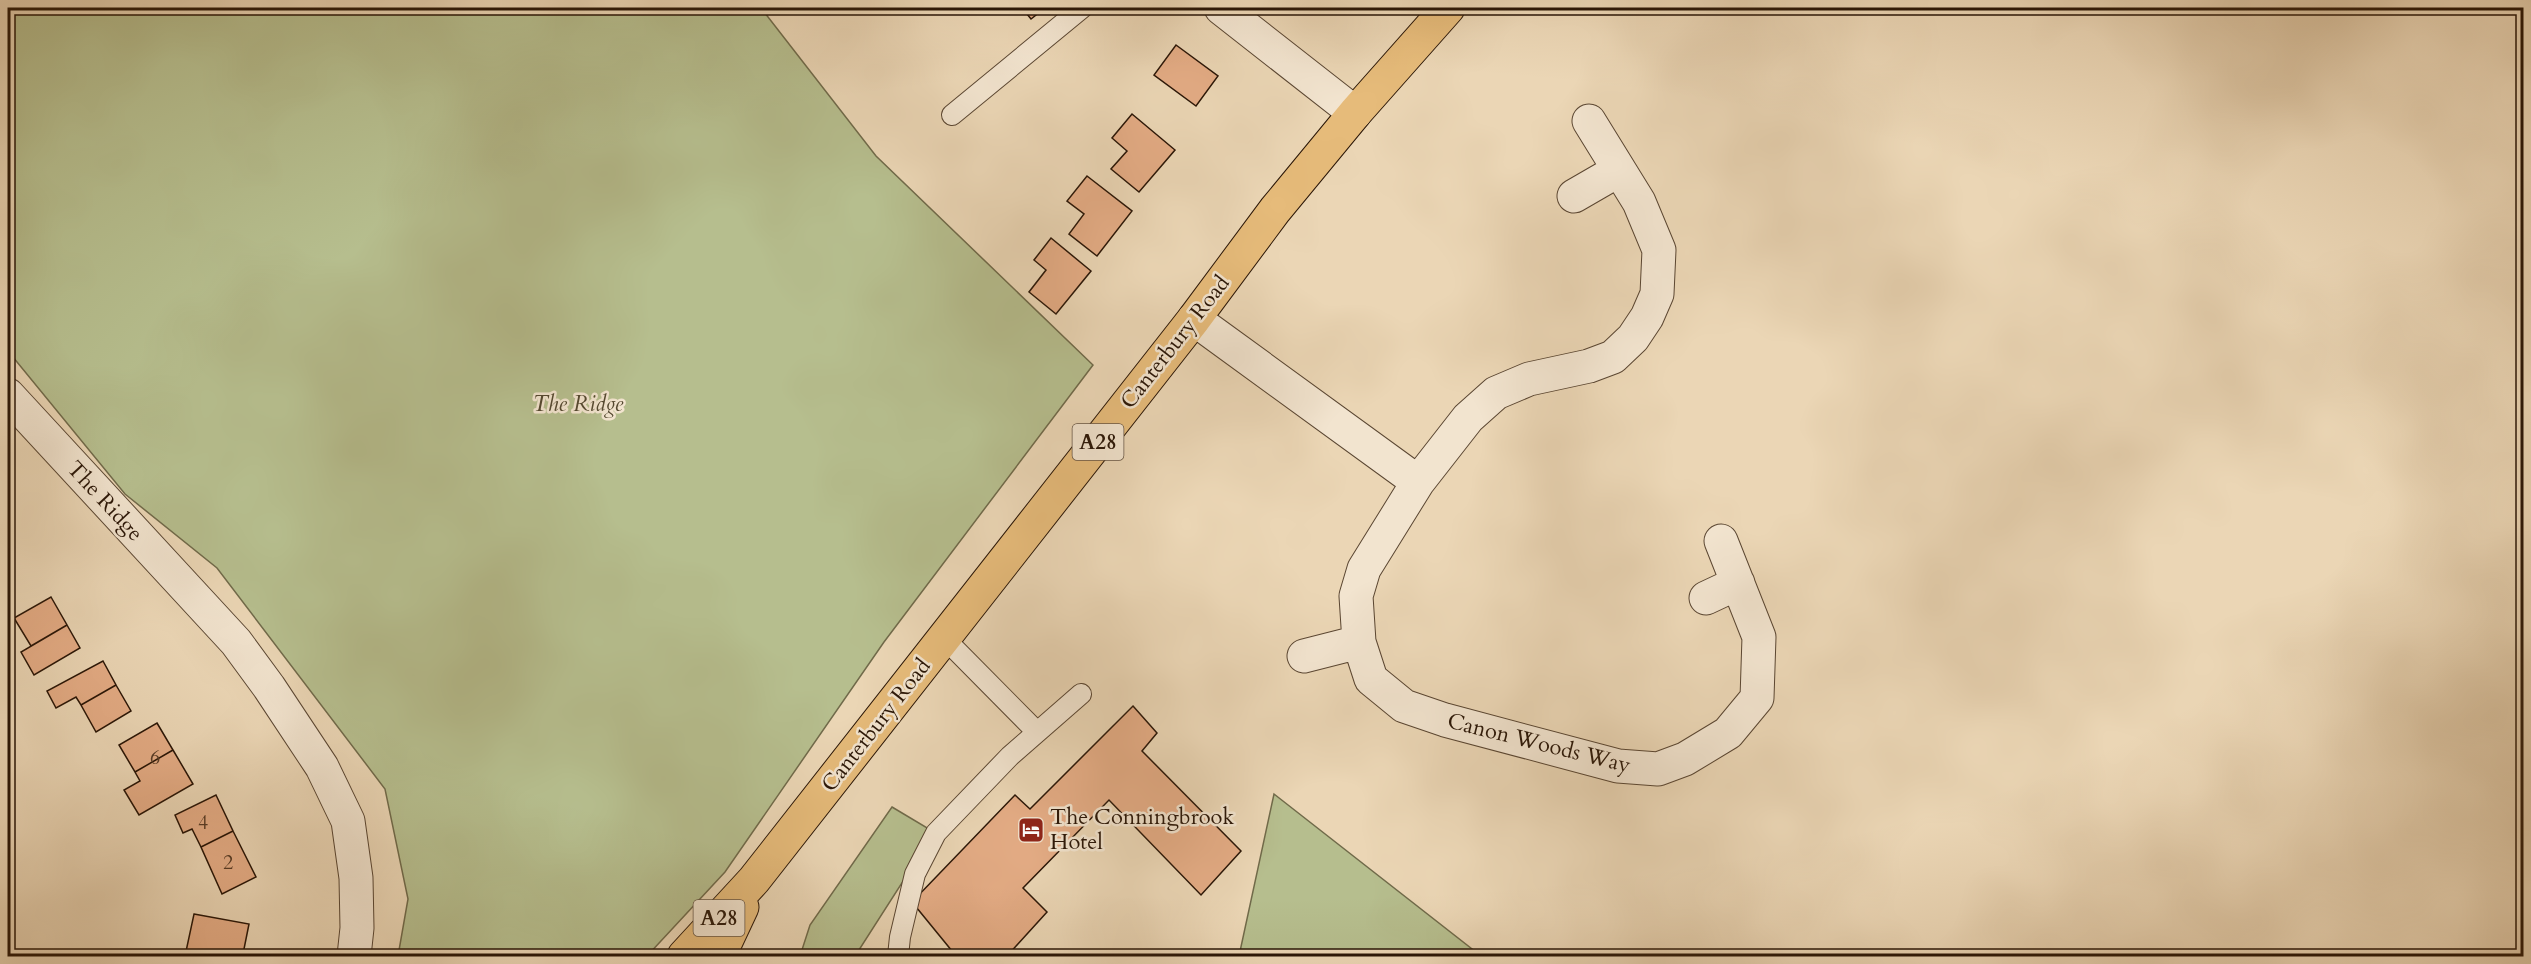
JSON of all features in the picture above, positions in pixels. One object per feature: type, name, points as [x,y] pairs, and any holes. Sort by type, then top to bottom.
[{"type":"highway","name":"Canterbury Road","points":[[684,957],[753,880],[1194,319],[1275,210],[1355,112],[1448,8]]},
{"type":"highway","name":"Canterbury Road","points":[[719,957],[753,880]]},
{"type":"street","points":[[1221,8],[1355,112]]},
{"type":"street","name":"Canon Woods Way","points":[[1589,121],[1639,202],[1659,250],[1658,294],[1633,338],[1613,357],[1589,366],[1528,379],[1496,393],[1468,418],[1418,482],[1364,569],[1356,596],[1359,642],[1371,679],[1404,706],[1445,720],[1618,766],[1658,769],[1685,759],[1728,733],[1757,698],[1759,637],[1721,541]]},
{"type":"street","points":[[1574,196],[1619,170]]},
{"type":"street","points":[[1194,319],[1418,482]]},
{"type":"street","name":"The Ridge","points":[[8,395],[236,642],[322,767],[348,822],[356,878],[357,928],[354,957]]},
{"type":"street","points":[[1706,598],[1738,583]]},
{"type":"street","points":[[1304,656],[1359,642]]},
{"type":"lane","points":[[952,115],[1082,8]]},
{"type":"lane","points":[[944,638],[1037,732]]},
{"type":"lane","points":[[898,957],[900,937],[915,874],[936,833],[1010,756],[1081,694]]},
{"type":"green space","name":"The Ridge","points":[[8,8],[761,8],[876,156],[1093,365],[884,642],[725,872],[647,956],[398,956],[408,899],[385,789],[217,568],[125,494],[8,351]]},
{"type":"green space","points":[[1274,794],[1481,956],[1239,956]]},
{"type":"green space","points":[[892,807],[929,829],[909,872],[857,956],[800,956],[810,925]]},
{"type":"building","points":[[1022,8],[1045,8],[1031,19]]},
{"type":"building","points":[[1176,45],[1218,76],[1196,106],[1154,75]]},
{"type":"building","points":[[1132,114],[1175,150],[1139,192],[1111,169],[1127,151],[1112,138]]},
{"type":"building","points":[[1087,176],[1132,211],[1097,256],[1069,234],[1084,214],[1067,201]]},
{"type":"building","points":[[1051,238],[1091,271],[1056,314],[1029,292],[1046,270],[1034,260]]},
{"type":"building","points":[[51,597],[67,625],[31,646],[14,618]]},
{"type":"building","points":[[67,625],[80,648],[34,675],[21,652]]},
{"type":"building","points":[[103,661],[116,685],[81,705],[76,697],[56,708],[47,691]]},
{"type":"building","points":[[116,685],[131,711],[96,732],[81,705]]},
{"type":"building","name":"The Conningbrook Hotel","points":[[1133,706],[1157,733],[1142,751],[1241,851],[1201,895],[1109,800],[1023,888],[1047,912],[1007,956],[946,956],[952,951],[912,902],[1015,795],[1030,809]]},
{"type":"building","points":[[157,723],[173,750],[135,772],[119,745]]},
{"type":"building","points":[[173,750],[193,784],[139,815],[124,790],[140,781],[135,772]]},
{"type":"building","points":[[216,795],[233,831],[201,847],[192,829],[183,833],[175,815]]},
{"type":"building","points":[[233,831],[256,877],[222,894],[201,847]]},
{"type":"building","points":[[194,914],[249,924],[243,954],[231,951],[230,956],[185,956]]},
{"type":"place","name":"The Conningbrook Hotel","points":[[1031,830]]}]
